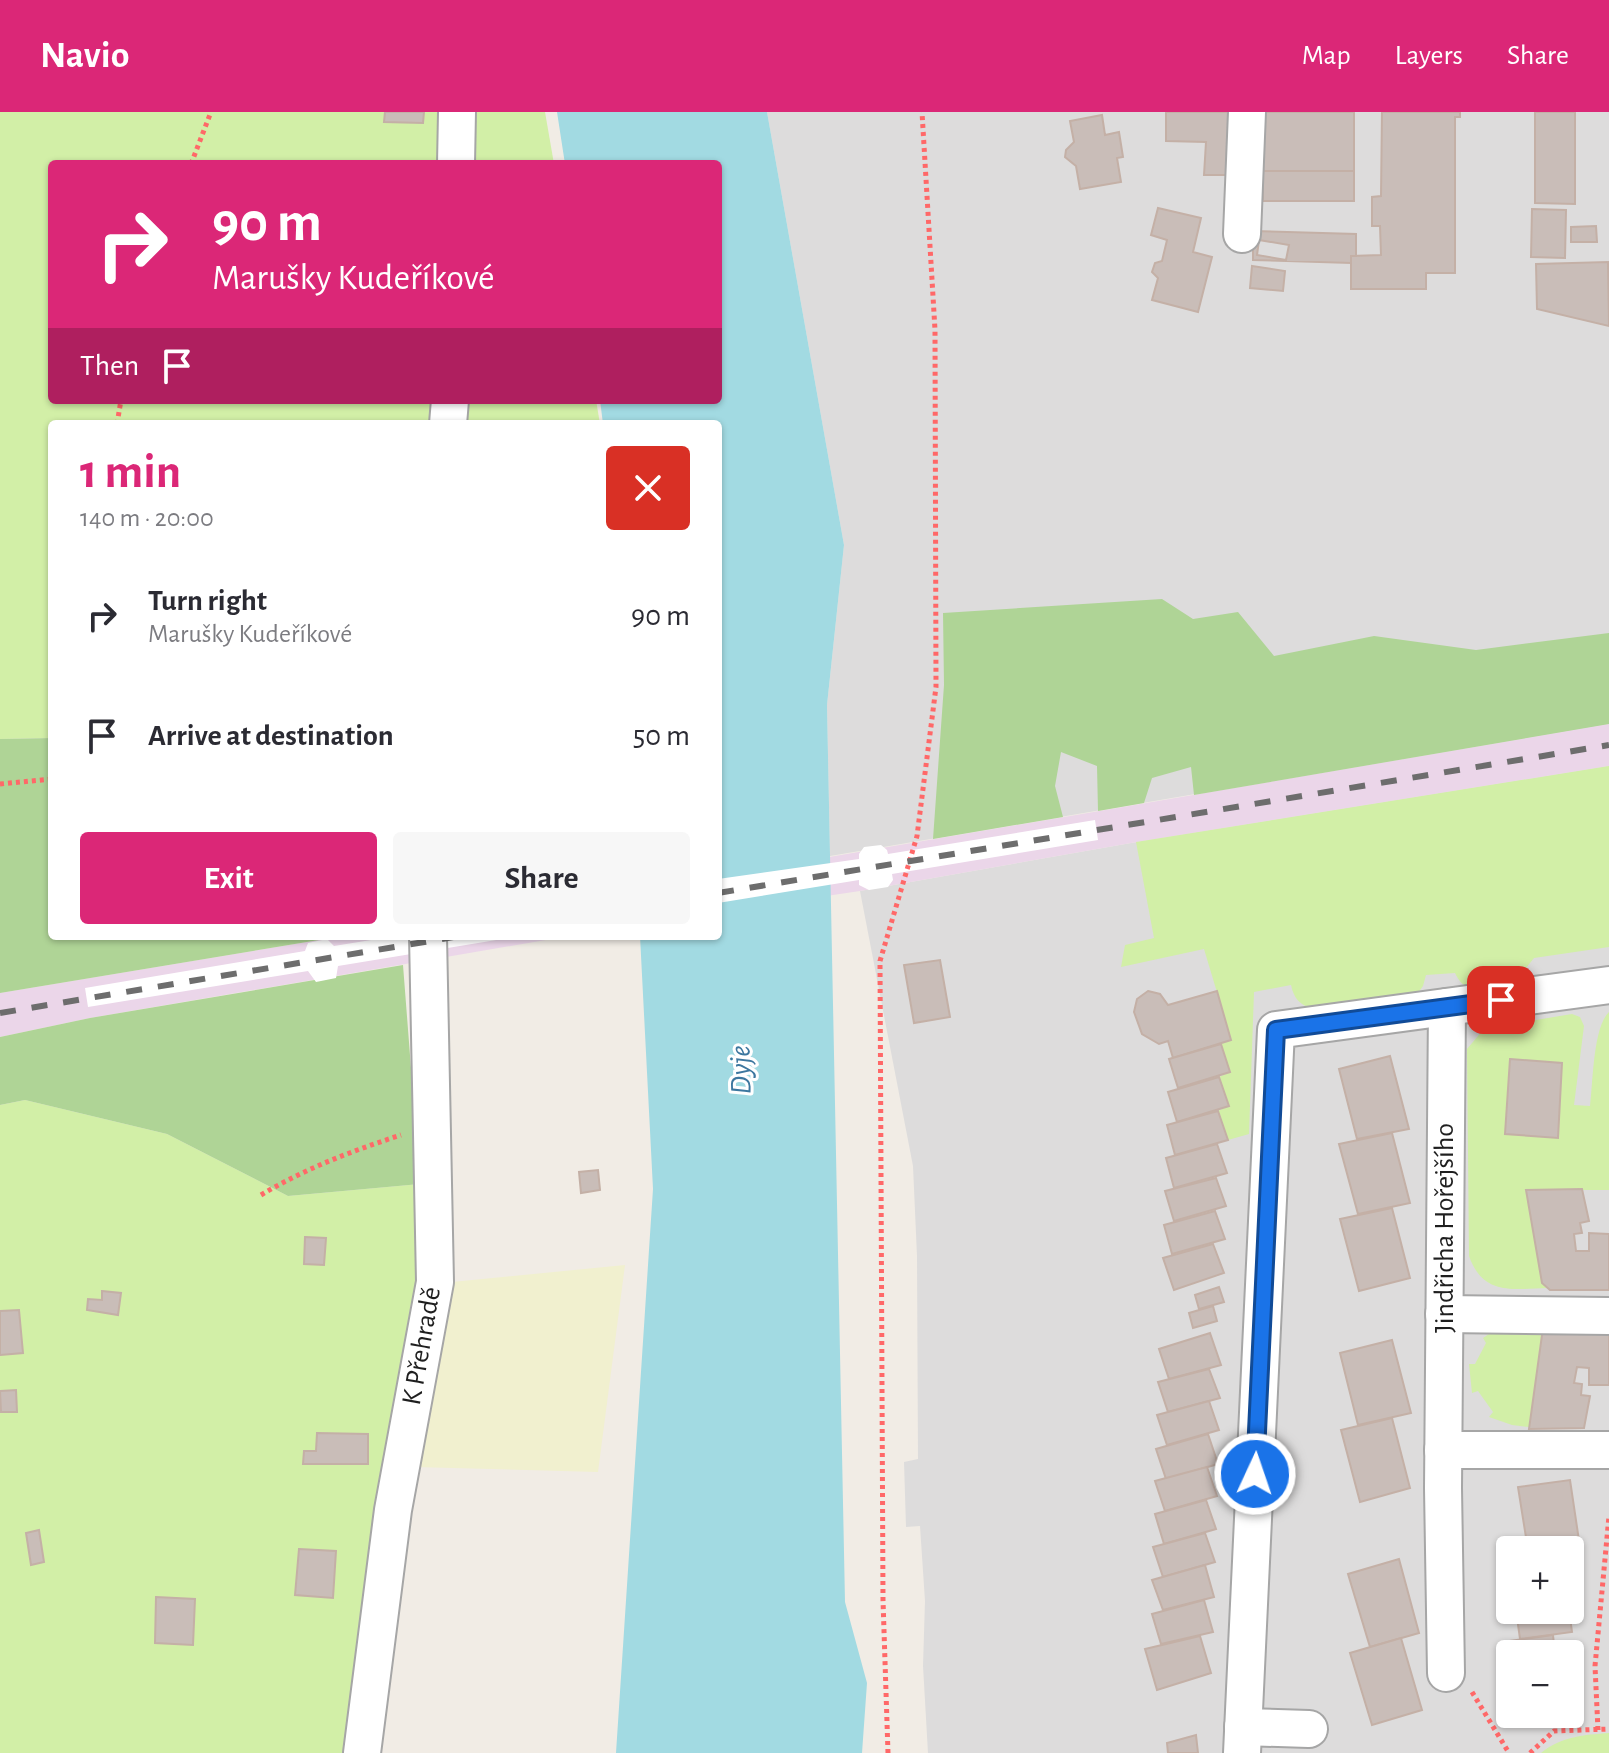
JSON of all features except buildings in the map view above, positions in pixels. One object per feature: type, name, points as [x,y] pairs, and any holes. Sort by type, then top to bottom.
[{"type":"street","points":[[456,160],[457,112]]},
{"type":"street","points":[[1242,234],[1247,112]]},
{"type":"street","name":"K Přehradě","points":[[362,1753],[393,1510],[435,1282],[428,940]]},
{"type":"street","points":[[1309,1729],[1243,1740],[1276,1030],[1609,985]]},
{"type":"street","name":"Jindřicha Hořejšího","points":[[1446,1673],[1443,1450],[1447,1007]]},
{"type":"street","points":[[1444,1314],[1609,1316]]},
{"type":"street","points":[[1443,1450],[1609,1450]]},
{"type":"path","points":[[193,160],[211,112]]},
{"type":"path","points":[[888,1753],[883,1600],[880,961],[917,836],[936,687],[935,330],[922,112]]},
{"type":"path","points":[[0,784],[48,779]]},
{"type":"path","points":[[261,1195],[292,1176],[336,1156],[433,1125]]},
{"type":"path","points":[[1598,1730],[1595,1666],[1609,1516]]},
{"type":"path","points":[[1446,1673],[1460,1673],[1509,1753]]},
{"type":"path","points":[[1530,1753],[1554,1731],[1609,1729]]},
{"type":"shaded area","points":[[767,112],[1609,112],[1609,724],[830,856],[827,705],[844,545]]},
{"type":"shaded area","points":[[1609,724],[1609,766],[722,911],[722,875]]},
{"type":"shaded area","points":[[1609,766],[1609,1753],[928,1753],[920,1526],[906,1527],[904,1462],[918,1459],[917,1256],[913,1166],[860,891],[1131,843]]},
{"type":"shaded area","points":[[319,940],[546,940],[90,1018],[0,1037],[0,993]]},
{"type":"green space","points":[[0,112],[445,112],[445,160],[48,160],[48,404],[438,404],[437,420],[48,420],[48,738],[0,739]]},
{"type":"green space","points":[[468,112],[545,112],[553,160],[469,160]]},
{"type":"green space","points":[[461,404],[597,404],[599,420],[460,420]]},
{"type":"green space","points":[[1162,599],[1193,619],[1238,612],[1274,656],[1374,636],[1476,650],[1609,633],[1609,724],[1194,795],[1191,767],[1152,778],[1144,803],[1098,811],[1097,766],[1061,752],[1055,786],[1063,817],[933,839],[944,685],[943,613]]},
{"type":"green space","points":[[48,738],[48,940],[319,940],[0,993],[0,739]]},
{"type":"green space","points":[[1609,766],[1609,947],[1534,958],[1509,989],[1471,989],[1455,973],[1426,975],[1415,997],[1313,1009],[1298,1001],[1291,985],[1254,992],[1249,1134],[1228,1140],[1218,1111],[1229,1106],[1219,1077],[1230,1072],[1221,1043],[1231,1039],[1204,949],[1121,967],[1125,945],[1154,938],[1136,842]]},
{"type":"green space","points":[[403,965],[420,1184],[288,1196],[167,1134],[25,1100],[0,1105],[0,1037],[90,1018]]},
{"type":"green space","points":[[1609,1012],[1609,1190],[1526,1190],[1542,1283],[1548,1288],[1511,1289],[1491,1284],[1482,1278],[1469,1256],[1467,1049],[1483,1030],[1493,1027],[1572,1014],[1580,1017],[1584,1026],[1574,1105],[1590,1106],[1597,1042]]},
{"type":"green space","points":[[25,1100],[167,1134],[288,1196],[420,1184],[417,1302],[411,1303],[361,1616],[345,1753],[0,1753],[0,1105]]},
{"type":"green space","points":[[625,1265],[598,1472],[414,1467],[442,1283]]},
{"type":"green space","points":[[1550,1329],[1542,1335],[1529,1427],[1489,1417],[1493,1412],[1478,1391],[1472,1393],[1469,1364],[1475,1364],[1486,1343],[1483,1338],[1495,1330]]},
{"type":"green space","points":[[1609,1733],[1609,1753],[1541,1753],[1565,1740]]},
{"type":"water","name":"Dyje","points":[[557,112],[767,112],[844,545],[827,705],[845,1602],[867,1683],[862,1753],[616,1753],[653,1189],[640,940],[722,940],[722,420],[602,420],[600,404],[722,404],[722,160],[564,160]]},
{"type":"pier","points":[[1095,820],[1098,840],[892,874],[893,880],[888,887],[869,890],[859,885],[859,880],[722,902],[722,878],[859,859],[864,847],[881,845],[888,854]]},
{"type":"pier","points":[[322,940],[328,940],[334,946],[371,940],[497,940],[338,966],[336,978],[316,982],[308,971],[88,1007],[85,988],[305,951],[308,943]]},
{"type":"railway","points":[[722,892],[1609,745]]},
{"type":"railway","points":[[0,1013],[436,940]]},
{"type":"route","points":[[1255,1474],[1276,1030],[1501,1000]]}]
